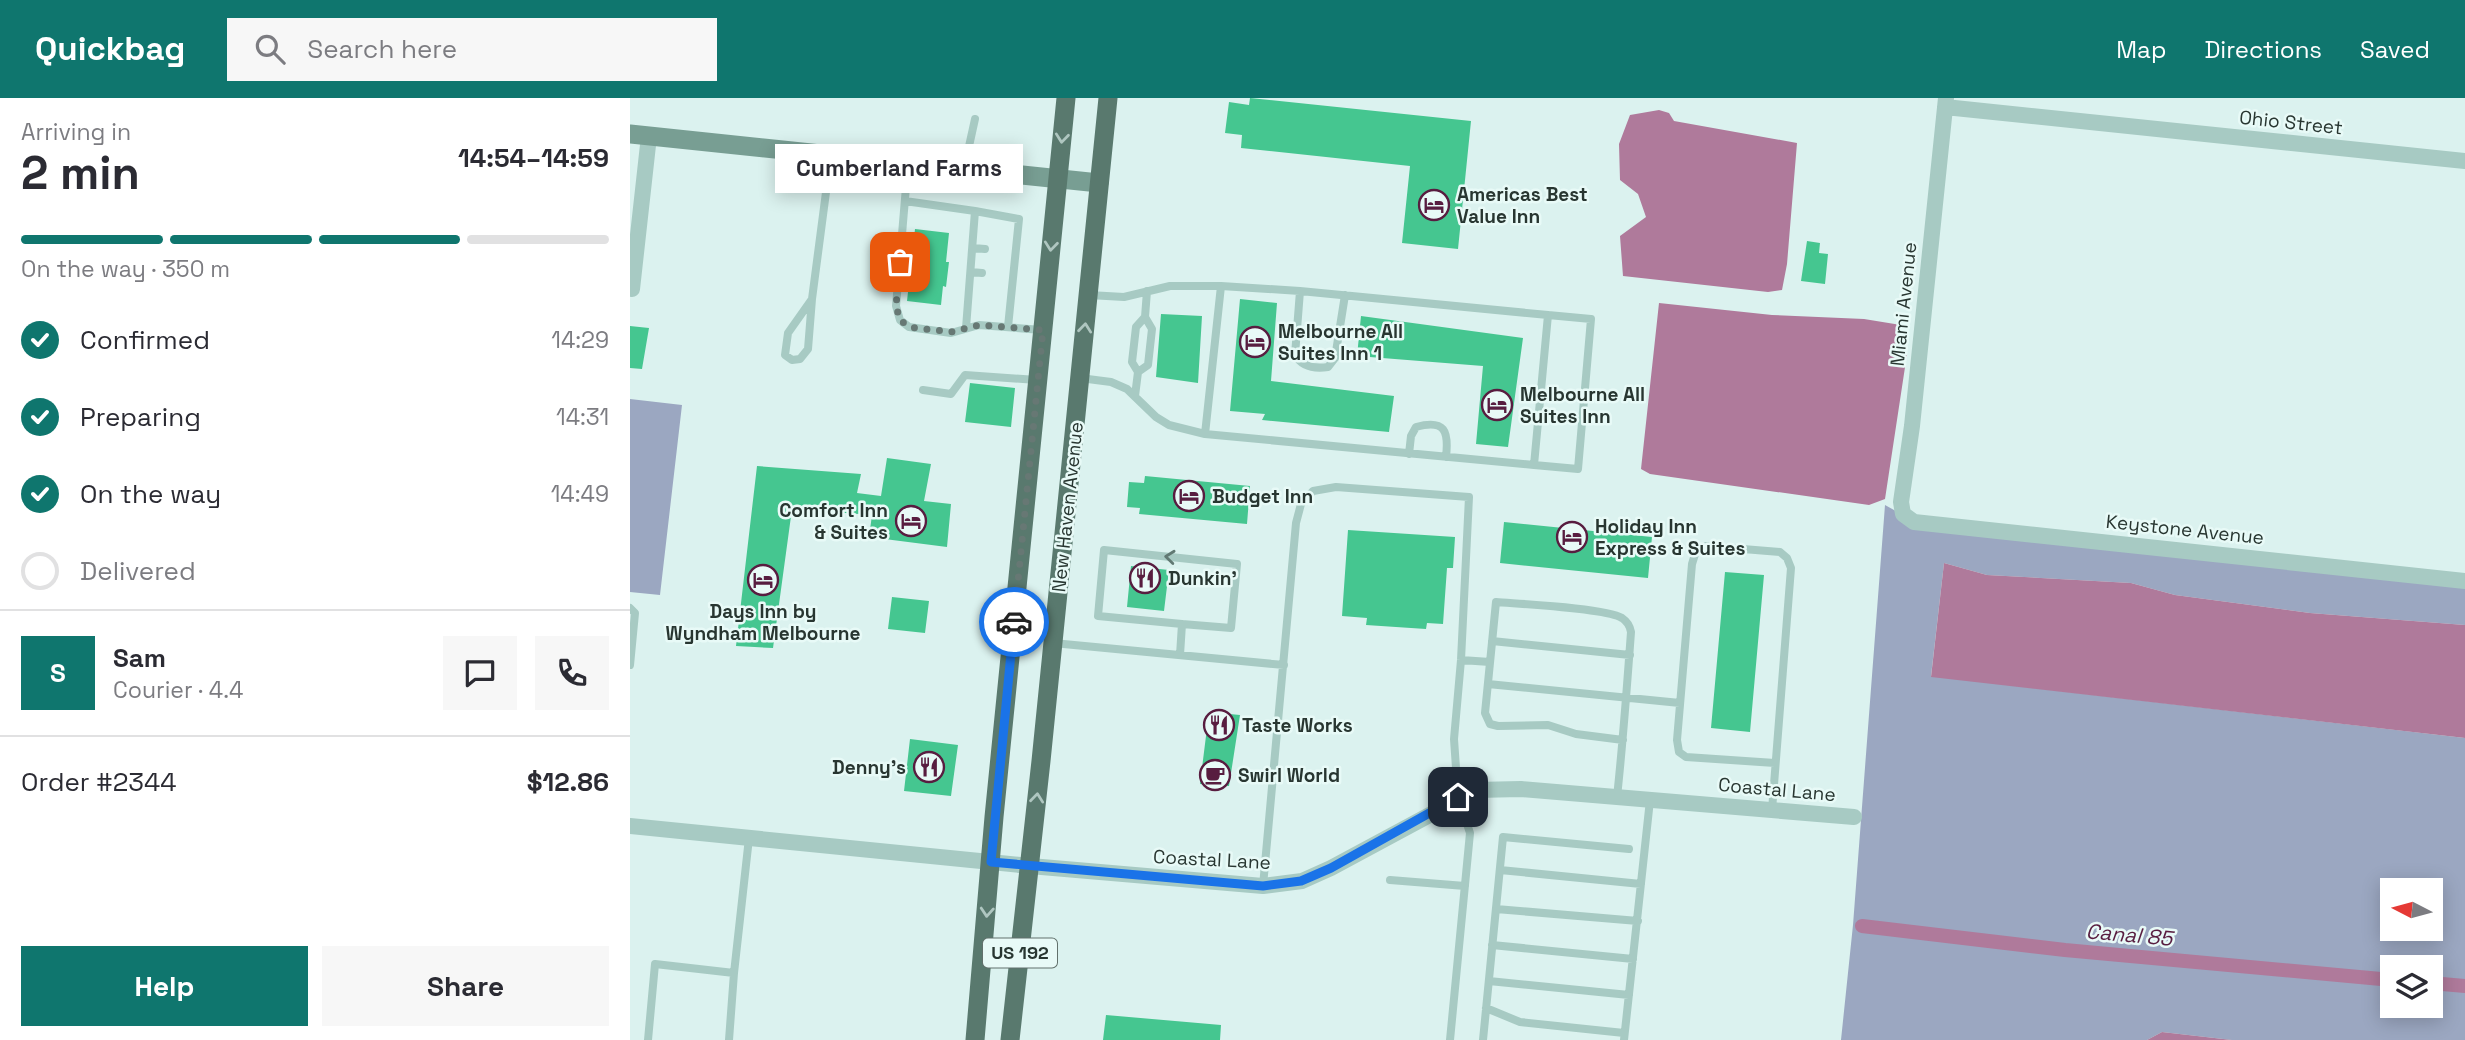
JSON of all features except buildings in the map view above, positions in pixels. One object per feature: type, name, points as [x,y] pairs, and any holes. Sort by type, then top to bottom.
[{"type":"main road","name":"US 192","points":[[975,1040],[1066,98]]},
{"type":"main road","name":"New Haven Avenue","points":[[1010,1040],[1108,98]]},
{"type":"main road","points":[[640,135],[1099,183]]},
{"type":"street","name":"Ohio Street","points":[[1946,102],[2465,161]]},
{"type":"street","name":"Miami Avenue","points":[[1903,514],[1901,502],[1912,426],[1946,102]]},
{"type":"street","points":[[632,289],[640,135]]},
{"type":"street","name":"Keystone Avenue","points":[[1903,514],[1914,522],[2465,580]]},
{"type":"street","name":"Coastal Lane","points":[[630,826],[1263,886],[1301,881],[1331,868],[1458,797],[1476,790],[1510,789],[1854,817]]},
{"type":"lane","points":[[964,169],[975,119]]},
{"type":"lane","points":[[812,299],[786,340],[785,355],[792,360],[800,359],[808,349],[831,154]]},
{"type":"lane","points":[[908,163],[896,306],[900,320],[909,327],[951,332],[979,325],[1043,330]]},
{"type":"lane","points":[[905,201],[1020,219],[1009,276],[1008,327]]},
{"type":"lane","points":[[966,328],[975,211]]},
{"type":"lane","points":[[973,248],[985,249]]},
{"type":"lane","points":[[971,272],[982,273]]},
{"type":"lane","points":[[1080,378],[1111,382],[1127,388],[1144,407],[1169,425],[1205,434],[1578,469],[1591,319],[1221,286],[1183,285],[1124,297],[1089,295]]},
{"type":"lane","points":[[1205,434],[1221,286]]},
{"type":"lane","points":[[1138,372],[1148,365],[1152,329],[1145,317],[1147,291]]},
{"type":"lane","points":[[1300,291],[1295,355],[1302,364],[1319,368],[1328,368],[1335,358],[1345,295]]},
{"type":"lane","points":[[969,296],[979,298]]},
{"type":"lane","points":[[1534,465],[1548,315]]},
{"type":"lane","points":[[1135,396],[1138,372],[1132,362],[1136,327],[1145,317]]},
{"type":"lane","points":[[923,390],[951,394],[965,375],[1038,380]]},
{"type":"lane","points":[[1409,454],[1411,436],[1416,427],[1429,424],[1439,425],[1445,430],[1448,438],[1446,457]]},
{"type":"lane","points":[[1263,886],[1296,523],[1301,504],[1313,492],[1336,487],[1469,497],[1454,740],[1458,797],[1469,833],[1450,1040]]},
{"type":"lane","points":[[1772,810],[1791,568],[1787,558],[1780,552],[1706,546],[1696,551],[1692,564],[1677,740],[1679,752],[1686,757],[1775,763]]},
{"type":"lane","points":[[1104,550],[1237,564],[1231,628],[1182,624],[1098,616],[1104,550]]},
{"type":"lane","points":[[1617,797],[1623,740],[1627,698],[1630,655],[1629,625],[1622,618],[1602,612],[1496,602],[1485,713],[1490,724],[1548,725],[1576,734],[1623,740]]},
{"type":"lane","points":[[630,608],[635,613],[630,665]]},
{"type":"lane","points":[[1180,655],[1182,624]]},
{"type":"lane","points":[[1492,641],[1630,655]]},
{"type":"lane","points":[[1053,643],[1284,665]]},
{"type":"lane","points":[[1461,660],[1490,662]]},
{"type":"lane","points":[[1488,684],[1680,703]]},
{"type":"lane","points":[[1486,1008],[1520,1022],[1624,1037],[1650,800]]},
{"type":"lane","points":[[1483,1040],[1503,837],[1629,849]]},
{"type":"lane","points":[[736,1040],[729,1040],[748,838]]},
{"type":"lane","points":[[1500,870],[1642,884]]},
{"type":"lane","points":[[1390,880],[1465,886]]},
{"type":"lane","points":[[1496,909],[1638,921]]},
{"type":"lane","points":[[1492,945],[1633,959]]},
{"type":"lane","points":[[648,1040],[656,964],[734,972]]},
{"type":"lane","points":[[1489,981],[1629,995]]},
{"type":"shaded area","points":[[1659,110],[1669,113],[1674,121],[1797,143],[1787,264],[1782,290],[1768,292],[1623,276],[1620,236],[1646,217],[1638,194],[1620,180],[1619,144],[1630,115]]},
{"type":"shaded area","points":[[1659,303],[1772,315],[1864,319],[1907,326],[1907,354],[1885,499],[1869,505],[1650,474],[1641,469]]},
{"type":"shaded area","points":[[630,399],[682,405],[660,595],[630,592]]},
{"type":"shaded area","points":[[1885,505],[1912,520],[2465,581],[2465,625],[2310,613],[2175,595],[2131,583],[1987,575],[1944,563],[1931,676],[2465,738],[2465,1040],[2232,1040],[2162,1032],[2147,1040],[1841,1040],[1853,925]]},
{"type":"shaded area","points":[[1944,563],[1987,575],[2131,583],[2175,595],[2310,613],[2465,625],[2465,738],[1931,677]]},
{"type":"shaded area","points":[[2162,1032],[2232,1040],[2147,1040]]},
{"type":"waterway","name":"Canal 85","points":[[1862,926],[2065,950],[2380,979]]},
{"type":"waterway","name":"Canal 85","points":[[2443,984],[2465,986]]},
{"type":"way so far","points":[[900,262],[896,306],[900,320],[909,327],[951,332],[979,325],[1043,330],[1014,622]]},
{"type":"place","name":"Americas Best Value Inn","points":[[1434,205]]},
{"type":"place","name":"Cumberland Farms","points":[[900,262]]},
{"type":"place","name":"Melbourne All Suites Inn 1","points":[[1255,342]]},
{"type":"place","name":"Melbourne All Suites Inn","points":[[1497,405]]},
{"type":"place","name":"Budget Inn","points":[[1189,496]]},
{"type":"place","name":"Comfort Inn & Suites","points":[[911,521]]},
{"type":"place","name":"Holiday Inn Express & Suites","points":[[1572,537]]},
{"type":"place","name":"Dunkin'","points":[[1145,578]]},
{"type":"place","name":"Days Inn by Wyndham Melbourne","points":[[763,580]]},
{"type":"place","name":"Taste Works","points":[[1219,725]]},
{"type":"place","name":"Denny's","points":[[929,767]]},
{"type":"place","name":"Swirl World","points":[[1215,775]]},
{"type":"route","points":[[1014,622],[991,862],[1263,886],[1301,881],[1331,868],[1458,797]]}]
